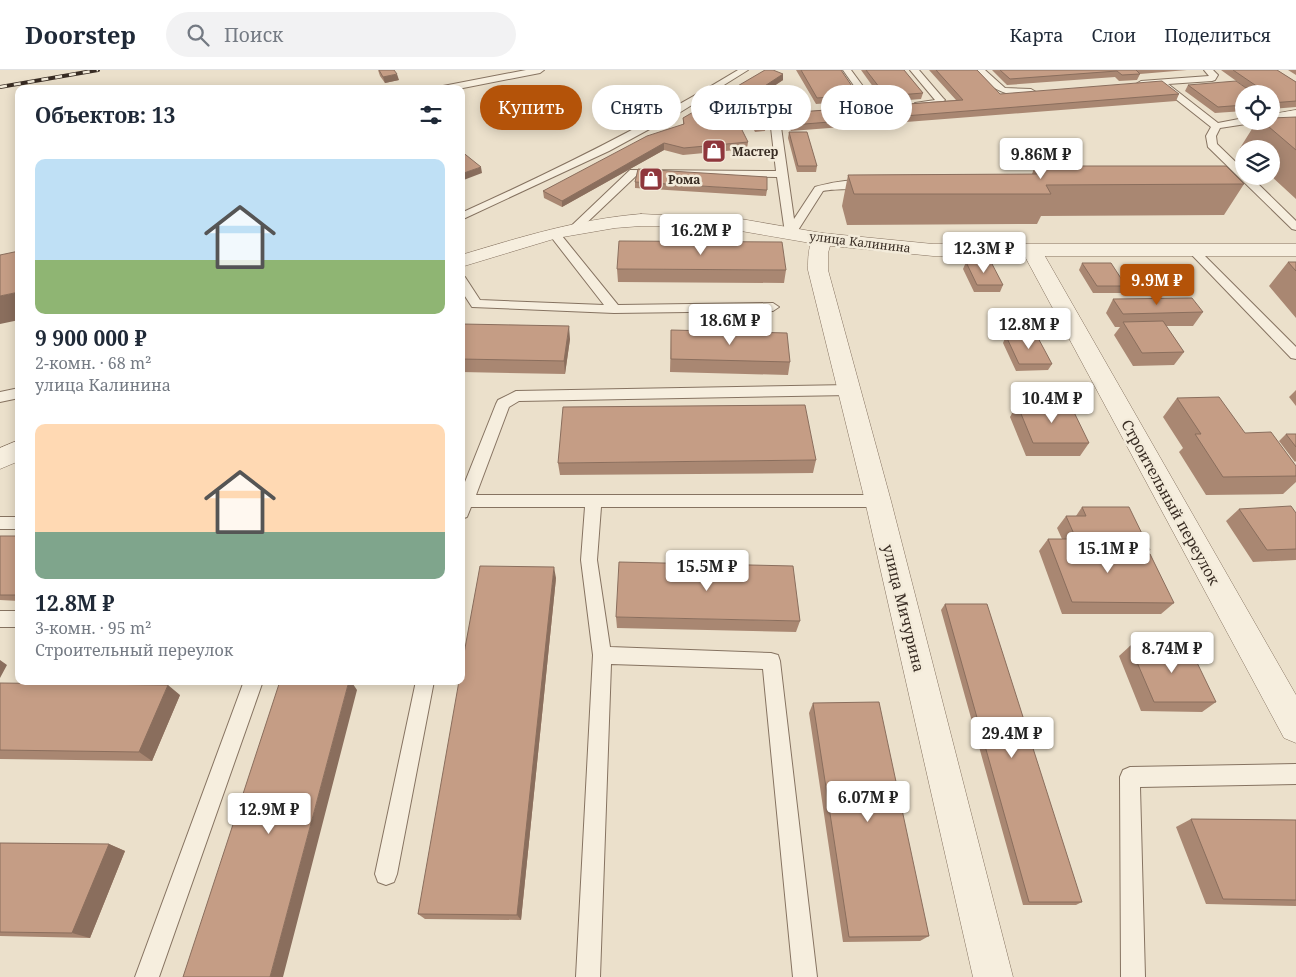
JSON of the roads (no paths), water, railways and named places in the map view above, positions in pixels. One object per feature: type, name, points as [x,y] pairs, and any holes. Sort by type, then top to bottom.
[{"type":"street","points":[[1280,117],[1296,115]]},
{"type":"street","points":[[1280,120],[1296,128]]},
{"type":"street","name":"улица Калинина","points":[[465,260],[554,233],[574,229],[615,222],[671,220],[741,225],[822,239],[933,250],[1296,250]]},
{"type":"street","name":"улица Мичурина","points":[[822,239],[818,253],[818,270],[878,501],[993,977]]},
{"type":"street","name":"Строительный переулок","points":[[1032,251],[1296,727]]},
{"type":"street","points":[[0,459],[15,451]]},
{"type":"lane","points":[[463,85],[540,70]]},
{"type":"lane","points":[[465,216],[629,137],[707,94],[744,70]]},
{"type":"lane","points":[[847,70],[858,85]]},
{"type":"lane","points":[[912,106],[936,104],[940,100],[914,70]]},
{"type":"lane","points":[[980,70],[1000,91],[1011,93],[1041,91]]},
{"type":"lane","points":[[1131,84],[1212,78],[1214,75],[1208,70]]},
{"type":"lane","points":[[1161,82],[1216,126],[1235,123]]},
{"type":"lane","points":[[791,233],[775,118],[784,115],[820,112]]},
{"type":"lane","points":[[1216,126],[1211,136],[1212,145],[1296,227]]},
{"type":"lane","points":[[574,229],[634,172],[782,174]]},
{"type":"lane","points":[[791,233],[819,189],[834,185],[874,183]]},
{"type":"lane","points":[[554,233],[614,309]]},
{"type":"lane","points":[[1192,250],[1294,350]]},
{"type":"lane","points":[[465,286],[476,304],[614,309],[773,307]]},
{"type":"lane","points":[[465,502],[503,404],[516,396],[850,390]]},
{"type":"lane","points":[[0,397],[15,394]]},
{"type":"lane","points":[[588,977],[602,655],[589,560],[594,501]]},
{"type":"lane","points":[[465,507],[594,501],[878,501]]},
{"type":"lane","points":[[0,523],[15,523]]},
{"type":"lane","points":[[0,619],[15,619]]},
{"type":"lane","points":[[602,655],[771,660],[805,977]]},
{"type":"lane","points":[[147,977],[253,685]]},
{"type":"lane","points":[[386,874],[424,685]]},
{"type":"lane","points":[[1134,977],[1130,777],[1296,774]]},
{"type":"railway","points":[[0,87],[98,70]]},
{"type":"place","name":"Мастер","points":[[714,151]]},
{"type":"place","name":"Рома","points":[[651,179]]}]
